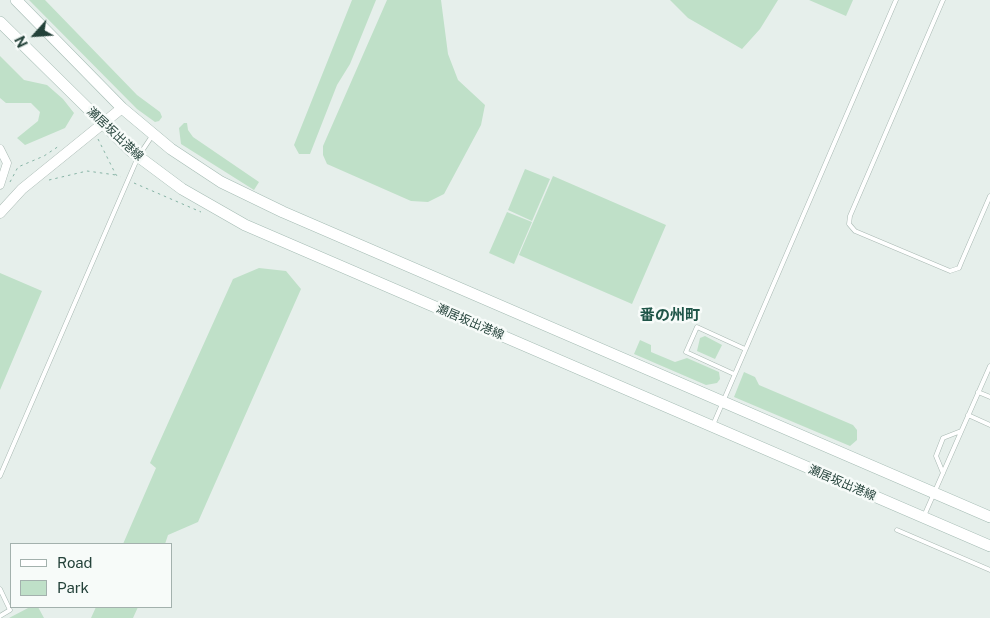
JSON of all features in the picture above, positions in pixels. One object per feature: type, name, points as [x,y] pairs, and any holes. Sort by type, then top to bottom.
[{"type":"main road","name":"瀬居坂出港線","points":[[16,0],[122,108],[153,135],[201,170],[251,197],[990,517]]},
{"type":"main road","name":"瀬居坂出港線","points":[[0,22],[101,124],[138,157],[182,189],[245,225],[990,546]]},
{"type":"street","points":[[0,213],[22,189],[122,108]]},
{"type":"street","points":[[0,149],[7,163],[0,185]]},
{"type":"lane","points":[[712,427],[896,0]]},
{"type":"lane","points":[[944,0],[850,216],[849,224],[855,231],[950,272],[959,268],[990,196]]},
{"type":"lane","points":[[0,476],[138,157],[153,135]]},
{"type":"lane","points":[[734,374],[686,352],[698,327],[745,349]]},
{"type":"lane","points":[[923,518],[990,366]]},
{"type":"lane","points":[[978,392],[990,397]]},
{"type":"lane","points":[[968,415],[990,424]]},
{"type":"lane","points":[[943,473],[936,456],[943,438],[961,431]]},
{"type":"lane","points":[[897,530],[990,570]]},
{"type":"lane","points":[[0,589],[10,610],[0,616]]},
{"type":"path","points":[[97,138],[102,144],[116,175]]},
{"type":"path","points":[[9,184],[18,167],[44,156],[63,144]]},
{"type":"path","points":[[102,144],[107,144]]},
{"type":"path","points":[[45,181],[87,171],[116,175],[208,215]]},
{"type":"green space","points":[[29,0],[45,0],[137,95],[160,112],[162,117],[159,121],[155,122],[137,109]]},
{"type":"green space","points":[[352,0],[376,0],[350,64],[337,85],[310,154],[299,154],[294,145]]},
{"type":"green space","points":[[387,0],[441,0],[448,54],[458,80],[485,105],[481,125],[444,194],[428,202],[411,201],[327,164],[323,155],[323,146]]},
{"type":"green space","points":[[670,0],[778,0],[760,29],[742,49],[688,18]]},
{"type":"green space","points":[[809,0],[853,0],[846,16]]},
{"type":"green space","points":[[0,56],[24,80],[47,85],[63,99],[74,113],[65,128],[25,145],[17,138],[38,121],[40,112],[31,103],[6,103],[0,98]]},
{"type":"green space","points":[[184,123],[187,123],[188,130],[193,137],[259,182],[254,190],[181,144],[179,128]]},
{"type":"green space","points":[[525,169],[550,179],[532,221],[508,210]]},
{"type":"green space","points":[[553,176],[666,225],[632,304],[519,255]]},
{"type":"green space","points":[[507,212],[532,222],[514,264],[489,253]]},
{"type":"green space","points":[[259,268],[286,271],[301,289],[198,522],[168,535],[165,543],[123,543],[156,468],[150,463],[233,279]]},
{"type":"green space","points":[[0,273],[42,291],[0,390]]},
{"type":"green space","points":[[705,336],[722,345],[715,359],[697,351],[700,338]]},
{"type":"green space","points":[[640,340],[651,345],[651,352],[675,362],[687,358],[719,372],[720,379],[717,383],[706,385],[634,354]]},
{"type":"green space","points":[[744,372],[755,377],[759,385],[853,425],[857,430],[857,440],[850,446],[734,397]]},
{"type":"green space","points":[[28,608],[39,608],[44,618],[9,618]]},
{"type":"green space","points":[[96,608],[138,608],[133,618],[91,618]]},
{"type":"district","name":"番の州町","points":[[670,315]]}]
